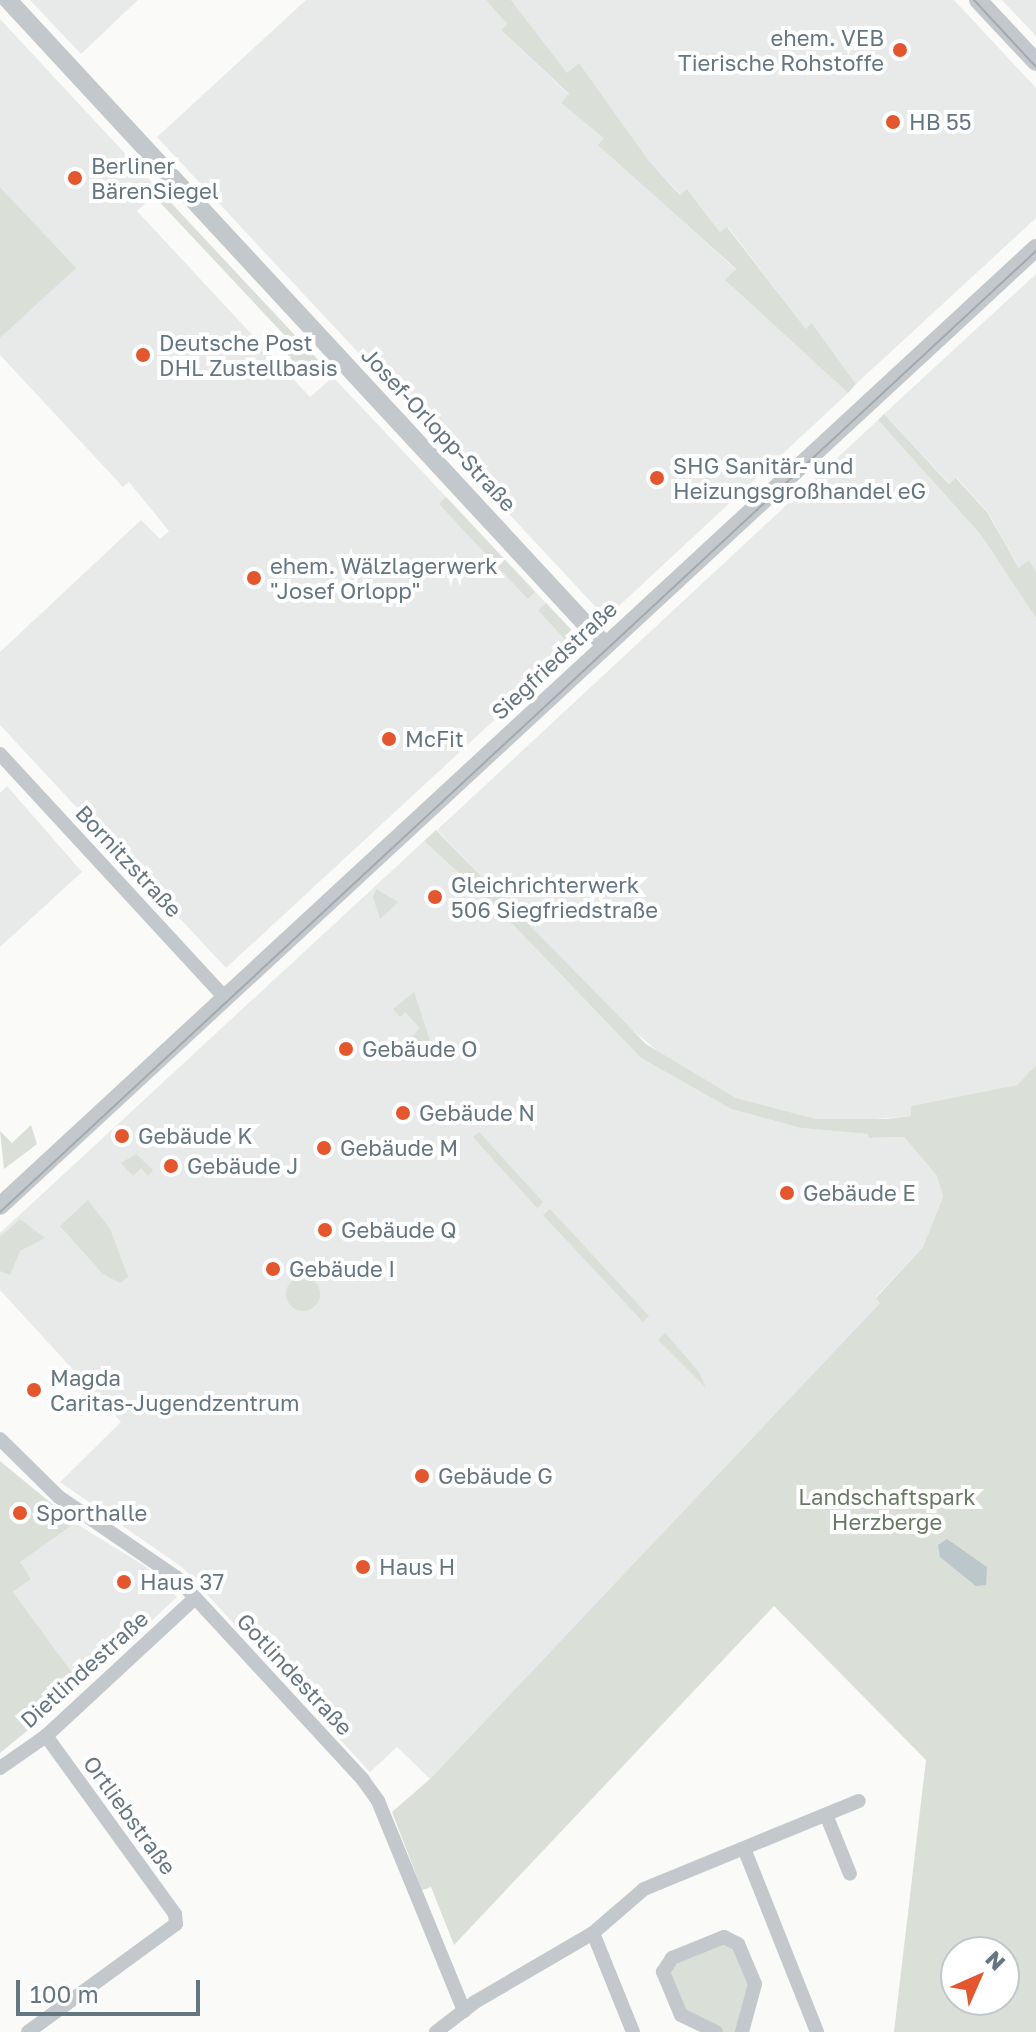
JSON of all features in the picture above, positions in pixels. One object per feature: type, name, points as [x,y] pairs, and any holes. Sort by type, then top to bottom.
[{"type":"street","name":"Josef-Orlopp-Straße","points":[[8,0],[605,645]]},
{"type":"street","points":[[978,0],[1036,62]]},
{"type":"street","name":"Siegfriedstraße","points":[[0,1206],[1036,248]]},
{"type":"street","name":"Bornitzstraße","points":[[0,754],[224,997]]},
{"type":"street","name":"Gotlindestraße","points":[[1,1443],[59,1497],[153,1557],[195,1598],[378,1801],[464,2011]]},
{"type":"street","name":"Dietlindestraße","points":[[0,1768],[46,1736],[195,1598]]},
{"type":"street","name":"Ortliebstraße","points":[[28,2032],[176,1920],[46,1736]]},
{"type":"street","points":[[436,2032],[464,2011],[593,1933],[644,1889],[745,1851],[859,1801]]},
{"type":"street","points":[[827,1817],[850,1874]]},
{"type":"street","points":[[745,1851],[817,2032]]},
{"type":"street","points":[[593,1933],[633,2032]]},
{"type":"street","points":[[716,2032],[681,2015],[663,1972],[672,1958],[724,1937],[738,1944],[755,1984],[742,2032]]},
{"type":"shaded area","points":[[30,0],[138,0],[81,54]]},
{"type":"shaded area","points":[[306,0],[486,0],[507,24],[501,30],[569,95],[561,103],[605,138],[599,145],[736,270],[725,280],[848,393],[606,618],[157,137]]},
{"type":"shaded area","points":[[511,0],[954,0],[1036,88],[1036,218],[856,384],[813,324],[806,329],[728,227],[721,233],[688,190],[681,195],[649,161],[579,63],[567,74]]},
{"type":"shaded area","points":[[1002,0],[1036,0],[1036,36]]},
{"type":"shaded area","points":[[0,19],[159,190],[137,211],[310,397],[333,377],[581,640],[226,968],[0,725],[0,652],[141,520],[160,539],[169,531],[129,482],[123,487],[0,355],[0,338],[75,268],[0,187]]},
{"type":"shaded area","points":[[1036,274],[1036,572],[1029,560],[1020,569],[987,511],[957,478],[950,484],[884,414]]},
{"type":"shaded area","points":[[878,420],[981,535],[1036,618],[1036,1065],[1017,1085],[911,1106],[911,1116],[851,1121],[816,1119],[736,1098],[673,1064],[617,1017],[437,830]]},
{"type":"shaded area","points":[[7,786],[82,872],[0,947],[0,793]]},
{"type":"shaded area","points":[[424,841],[498,909],[641,1058],[731,1109],[801,1128],[869,1134],[870,1138],[904,1137],[937,1176],[943,1197],[923,1247],[876,1297],[881,1302],[430,1779],[397,1747],[370,1772],[183,1568],[60,1482],[121,1422],[0,1290],[0,1233]]},
{"type":"shaded area","points":[[75,1523],[145,1566],[177,1597],[82,1686],[13,1592],[31,1579],[19,1562]]},
{"type":"shaded area","points":[[947,1539],[987,1567],[986,1585],[976,1586],[940,1557],[938,1545]]},
{"type":"green space","points":[[486,0],[511,0],[567,73],[579,63],[649,161],[680,195],[687,189],[720,232],[727,227],[806,329],[812,323],[856,384],[848,393],[725,280],[736,269],[598,145],[604,138],[561,103],[569,94],[501,30],[507,24]]},
{"type":"green space","points":[[0,187],[76,268],[0,338]]},
{"type":"green space","points":[[159,190],[320,362],[310,371],[303,372],[282,349],[290,341],[153,195]]},
{"type":"green space","points":[[884,414],[949,484],[956,478],[987,512],[1019,568],[1029,560],[1036,572],[1036,618],[981,535],[878,420]]},
{"type":"green space","points":[[446,497],[535,592],[528,599],[439,504]]},
{"type":"green space","points":[[546,603],[581,640],[512,704],[570,645],[538,610]]},
{"type":"green space","name":"Landschaftspark Herzberge","points":[[436,830],[646,1044],[736,1098],[816,1119],[886,1119],[911,1116],[911,1106],[1017,1085],[1036,1065],[1036,2032],[894,2032],[926,1760],[774,1606],[454,1945],[431,1887],[422,1890],[392,1812],[430,1779],[880,1303],[876,1298],[923,1247],[943,1197],[937,1176],[904,1137],[869,1138],[868,1134],[801,1128],[731,1109],[641,1058],[498,909],[424,841]]},
{"type":"green space","points":[[376,889],[398,902],[380,919],[373,897]]},
{"type":"green space","points":[[414,992],[430,1041],[413,1054],[408,1041],[420,1028],[405,1012],[400,1017],[393,1009]]},
{"type":"green space","points":[[31,1125],[37,1144],[4,1169],[0,1131],[12,1143]]},
{"type":"green space","points":[[479,1132],[543,1202],[537,1208],[473,1137]]},
{"type":"green space","points":[[136,1154],[153,1170],[148,1176],[141,1168],[133,1176],[121,1163]]},
{"type":"green space","points":[[88,1200],[110,1229],[128,1277],[120,1283],[103,1274],[60,1226]]},
{"type":"green space","points":[[550,1209],[649,1316],[643,1322],[543,1215]]},
{"type":"green space","points":[[20,1219],[45,1238],[20,1251],[10,1275],[0,1271],[0,1237]]},
{"type":"green space","points":[[303,1277],[315,1282],[320,1294],[315,1306],[303,1311],[291,1306],[286,1294],[291,1282]]},
{"type":"green space","points":[[665,1333],[699,1372],[706,1388],[658,1340]]},
{"type":"green space","points":[[0,1461],[75,1523],[20,1562],[31,1579],[13,1592],[82,1686],[0,1753]]},
{"type":"green space","points":[[716,1943],[731,1944],[749,1985],[737,2032],[723,2032],[686,2014],[668,1974],[671,1963]]},
{"type":"tram line","points":[[974,0],[1036,67]]},
{"type":"tram line","points":[[0,1212],[1036,251]]},
{"type":"place","name":"ehem. VEB Tierische Rohstoffe","points":[[900,50]]},
{"type":"place","name":"HB 55","points":[[893,122]]},
{"type":"place","name":"Berliner BärenSiegel","points":[[75,178]]},
{"type":"place","name":"Deutsche Post DHL Zustellbasis","points":[[143,355]]},
{"type":"place","name":"SHG Sanitär- und Heizungsgroßhandel eG","points":[[657,478]]},
{"type":"place","name":"ehem. Wälzlagerwerk \"Josef Orlopp\"","points":[[254,578]]},
{"type":"place","name":"McFit","points":[[389,739]]},
{"type":"place","name":"Gleichrichterwerk 506 Siegfriedstraße","points":[[435,897]]},
{"type":"place","name":"Gebäude O","points":[[346,1049]]},
{"type":"place","name":"Gebäude N","points":[[403,1113]]},
{"type":"place","name":"Gebäude K","points":[[122,1136]]},
{"type":"place","name":"Gebäude M","points":[[324,1148]]},
{"type":"place","name":"Gebäude J","points":[[171,1166]]},
{"type":"place","name":"Gebäude E","points":[[787,1193]]},
{"type":"place","name":"Gebäude Q","points":[[325,1230]]},
{"type":"place","name":"Gebäude I","points":[[273,1269]]},
{"type":"place","name":"Magda Caritas-Jugendzentrum","points":[[34,1390]]},
{"type":"place","name":"Gebäude G","points":[[422,1476]]},
{"type":"place","name":"Sporthalle","points":[[20,1513]]},
{"type":"place","name":"Haus H","points":[[363,1567]]},
{"type":"place","name":"Haus 37","points":[[124,1582]]}]
